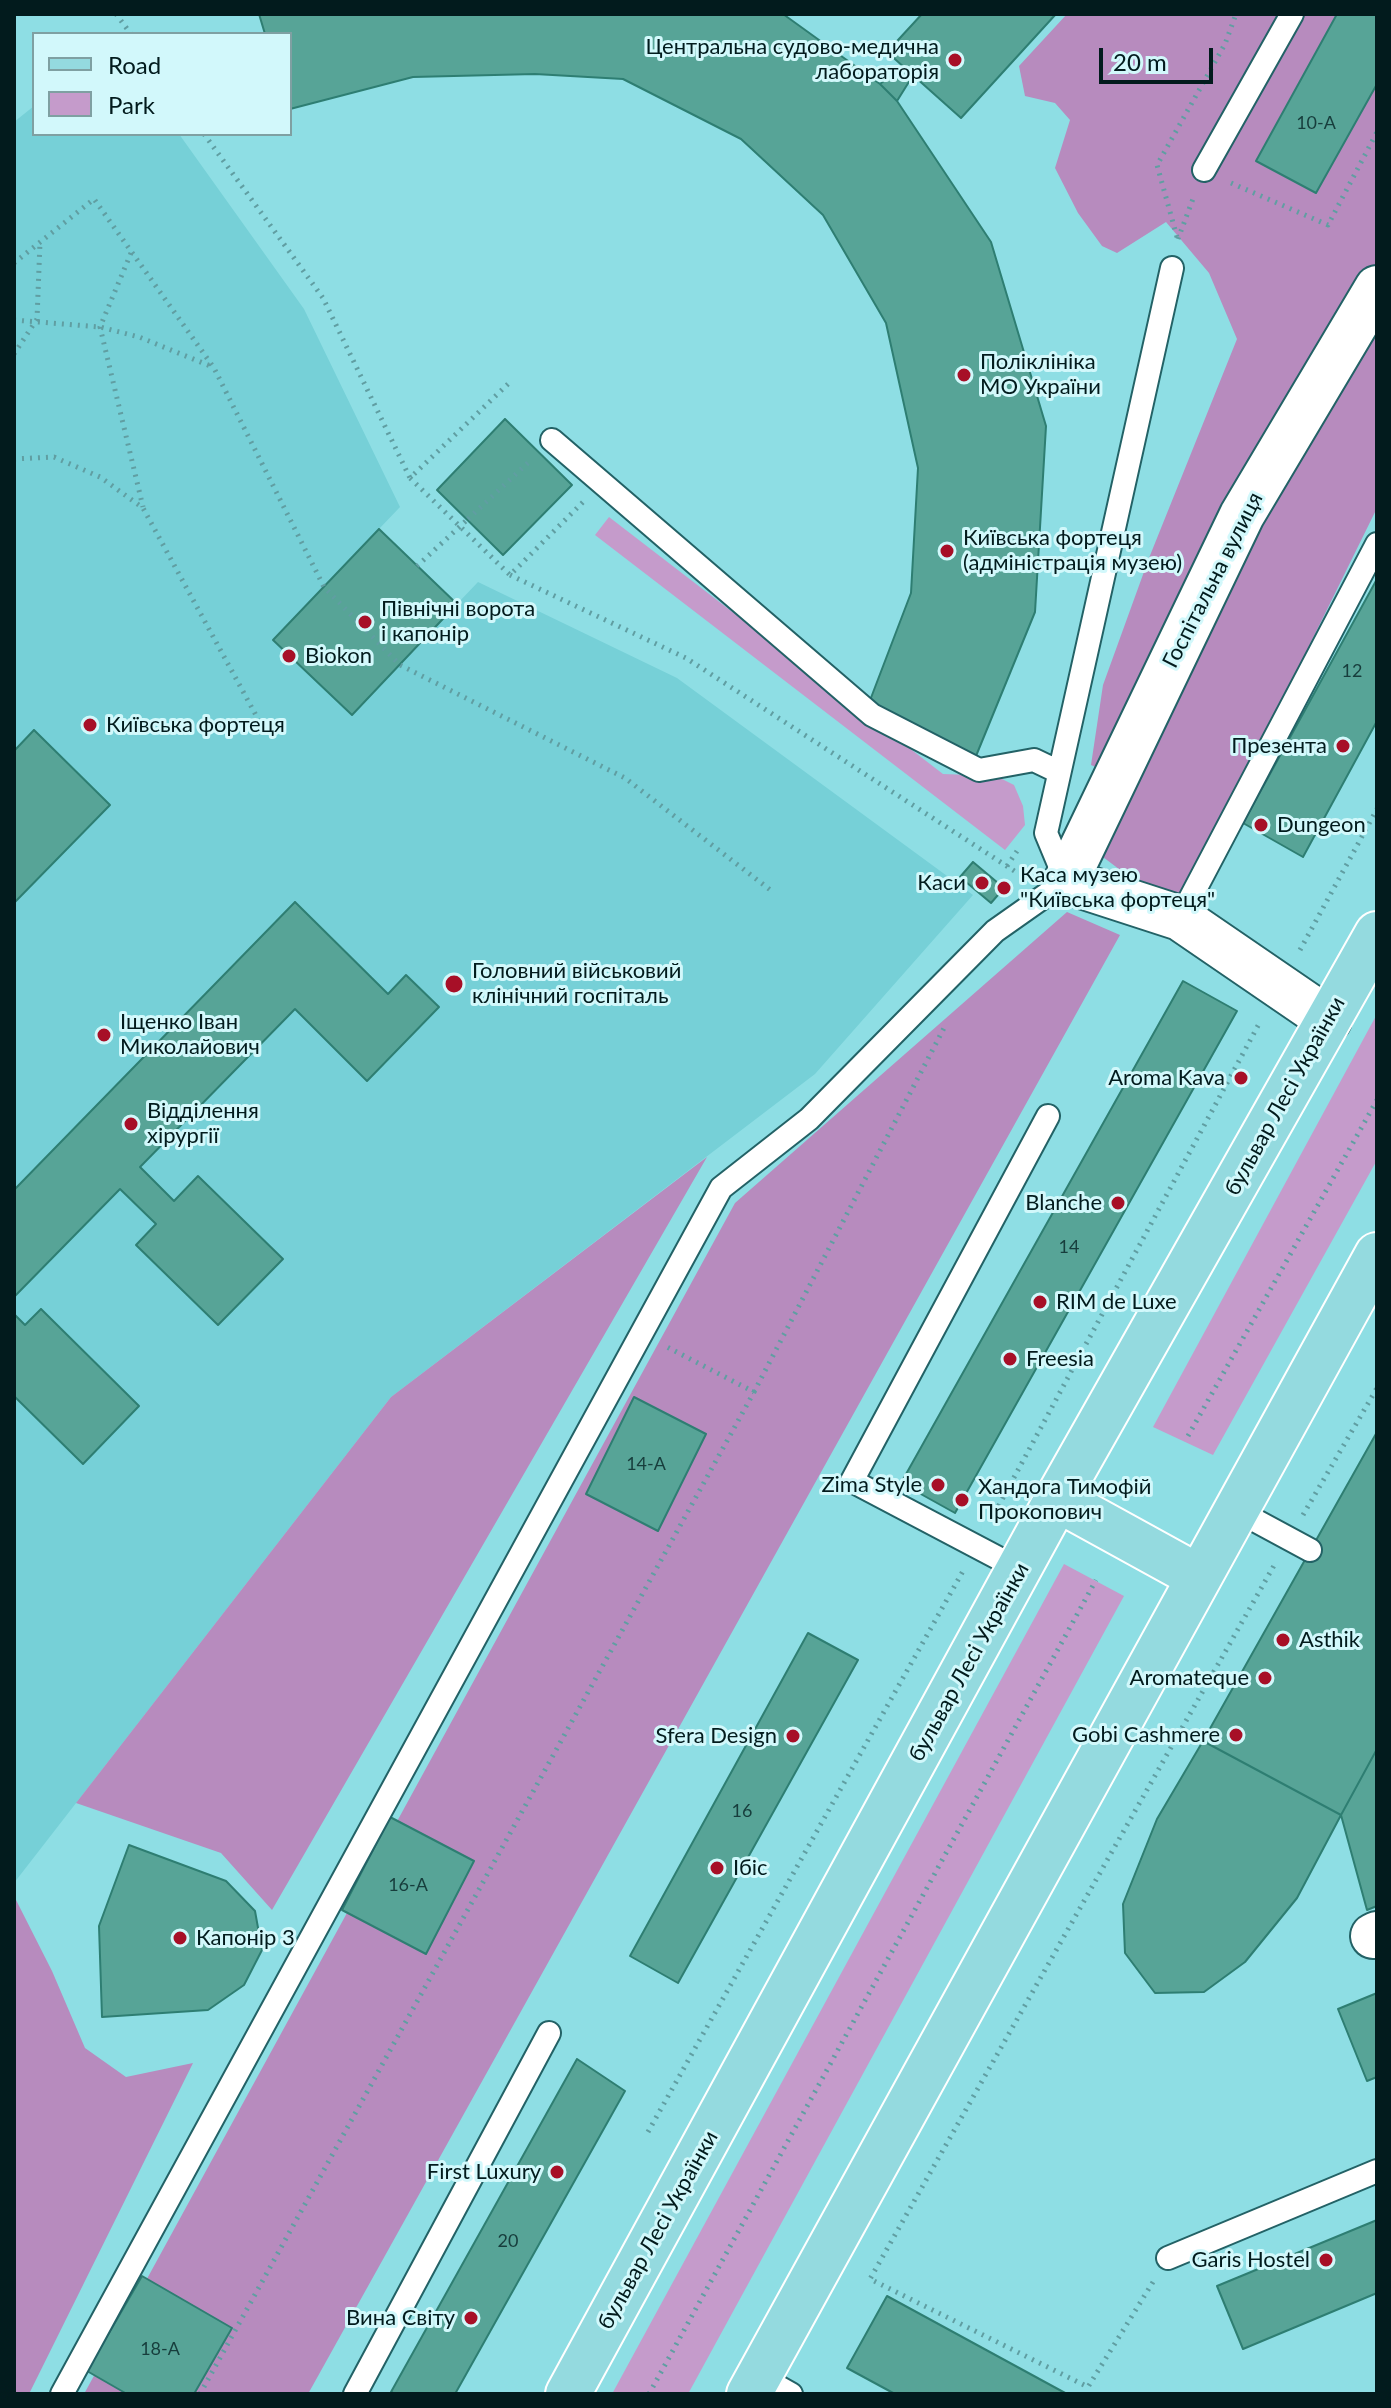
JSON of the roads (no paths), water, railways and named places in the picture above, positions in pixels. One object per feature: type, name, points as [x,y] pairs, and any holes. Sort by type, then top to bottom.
[{"type":"main road","name":"бульвар Лесі Українки","points":[[568,2394],[1057,1499],[1377,934]]},
{"type":"main road","points":[[766,2388],[1197,1576],[1377,1255]]},
{"type":"main road","points":[[1057,1499],[1197,1576]]},
{"type":"street","name":"Госпітальна вулиця","points":[[1066,881],[1242,515],[1377,288]]},
{"type":"street","points":[[1066,881],[1180,918],[1329,1020]]},
{"type":"lane","points":[[1204,170],[1292,14]]},
{"type":"lane","points":[[62,2394],[721,1188],[809,1119],[995,931],[1066,881],[1046,833],[1172,268]]},
{"type":"lane","points":[[552,440],[872,715],[979,770],[1034,760],[1059,772]]},
{"type":"lane","points":[[1180,918],[1377,544]]},
{"type":"lane","points":[[1019,1569],[852,1481],[1048,1116]]},
{"type":"lane","points":[[1234,1509],[1310,1550]]},
{"type":"lane","points":[[355,2394],[549,2033]]},
{"type":"lane","points":[[1168,2258],[1377,2171]]},
{"type":"place","name":"Центральна судово-медична лабораторія","points":[[955,60]]},
{"type":"place","name":"Поліклініка МО України","points":[[964,375]]},
{"type":"place","name":"Київська фортеця (адміністрація музею)","points":[[947,551]]},
{"type":"place","name":"Північні ворота і капонір","points":[[365,622]]},
{"type":"place","name":"Biokon","points":[[289,656]]},
{"type":"place","name":"Київська фортеця","points":[[90,725]]},
{"type":"place","name":"Презента","points":[[1343,746]]},
{"type":"place","name":"Dungeon","points":[[1261,825]]},
{"type":"place","name":"Каси","points":[[982,883]]},
{"type":"place","name":"Каса музею \"Київська фортеця\"","points":[[1004,888]]},
{"type":"place","name":"Головний військовий клінічний госпіталь","points":[[454,984]]},
{"type":"place","name":"Іщенко Іван Миколайович","points":[[104,1035]]},
{"type":"place","name":"Aroma Kava","points":[[1241,1078]]},
{"type":"place","name":"Відділення хірургії","points":[[131,1124]]},
{"type":"place","name":"Blanche","points":[[1118,1203]]},
{"type":"place","name":"RIM de Luxe","points":[[1040,1302]]},
{"type":"place","name":"Freesia","points":[[1010,1359]]},
{"type":"place","name":"Zima Style","points":[[938,1485]]},
{"type":"place","name":"Хандога Тимофій Прокопович","points":[[962,1500]]},
{"type":"place","name":"Asthik","points":[[1283,1640]]},
{"type":"place","name":"Aromateque","points":[[1265,1678]]},
{"type":"place","name":"Gobi Cashmere","points":[[1236,1735]]},
{"type":"place","name":"Sfera Design","points":[[793,1736]]},
{"type":"place","name":"Ібіс","points":[[717,1868]]},
{"type":"place","name":"Капонір 3","points":[[180,1938]]},
{"type":"place","name":"First Luxury","points":[[557,2172]]},
{"type":"place","name":"Garis Hostel","points":[[1326,2260]]},
{"type":"place","name":"Вина Світу","points":[[471,2318]]}]
